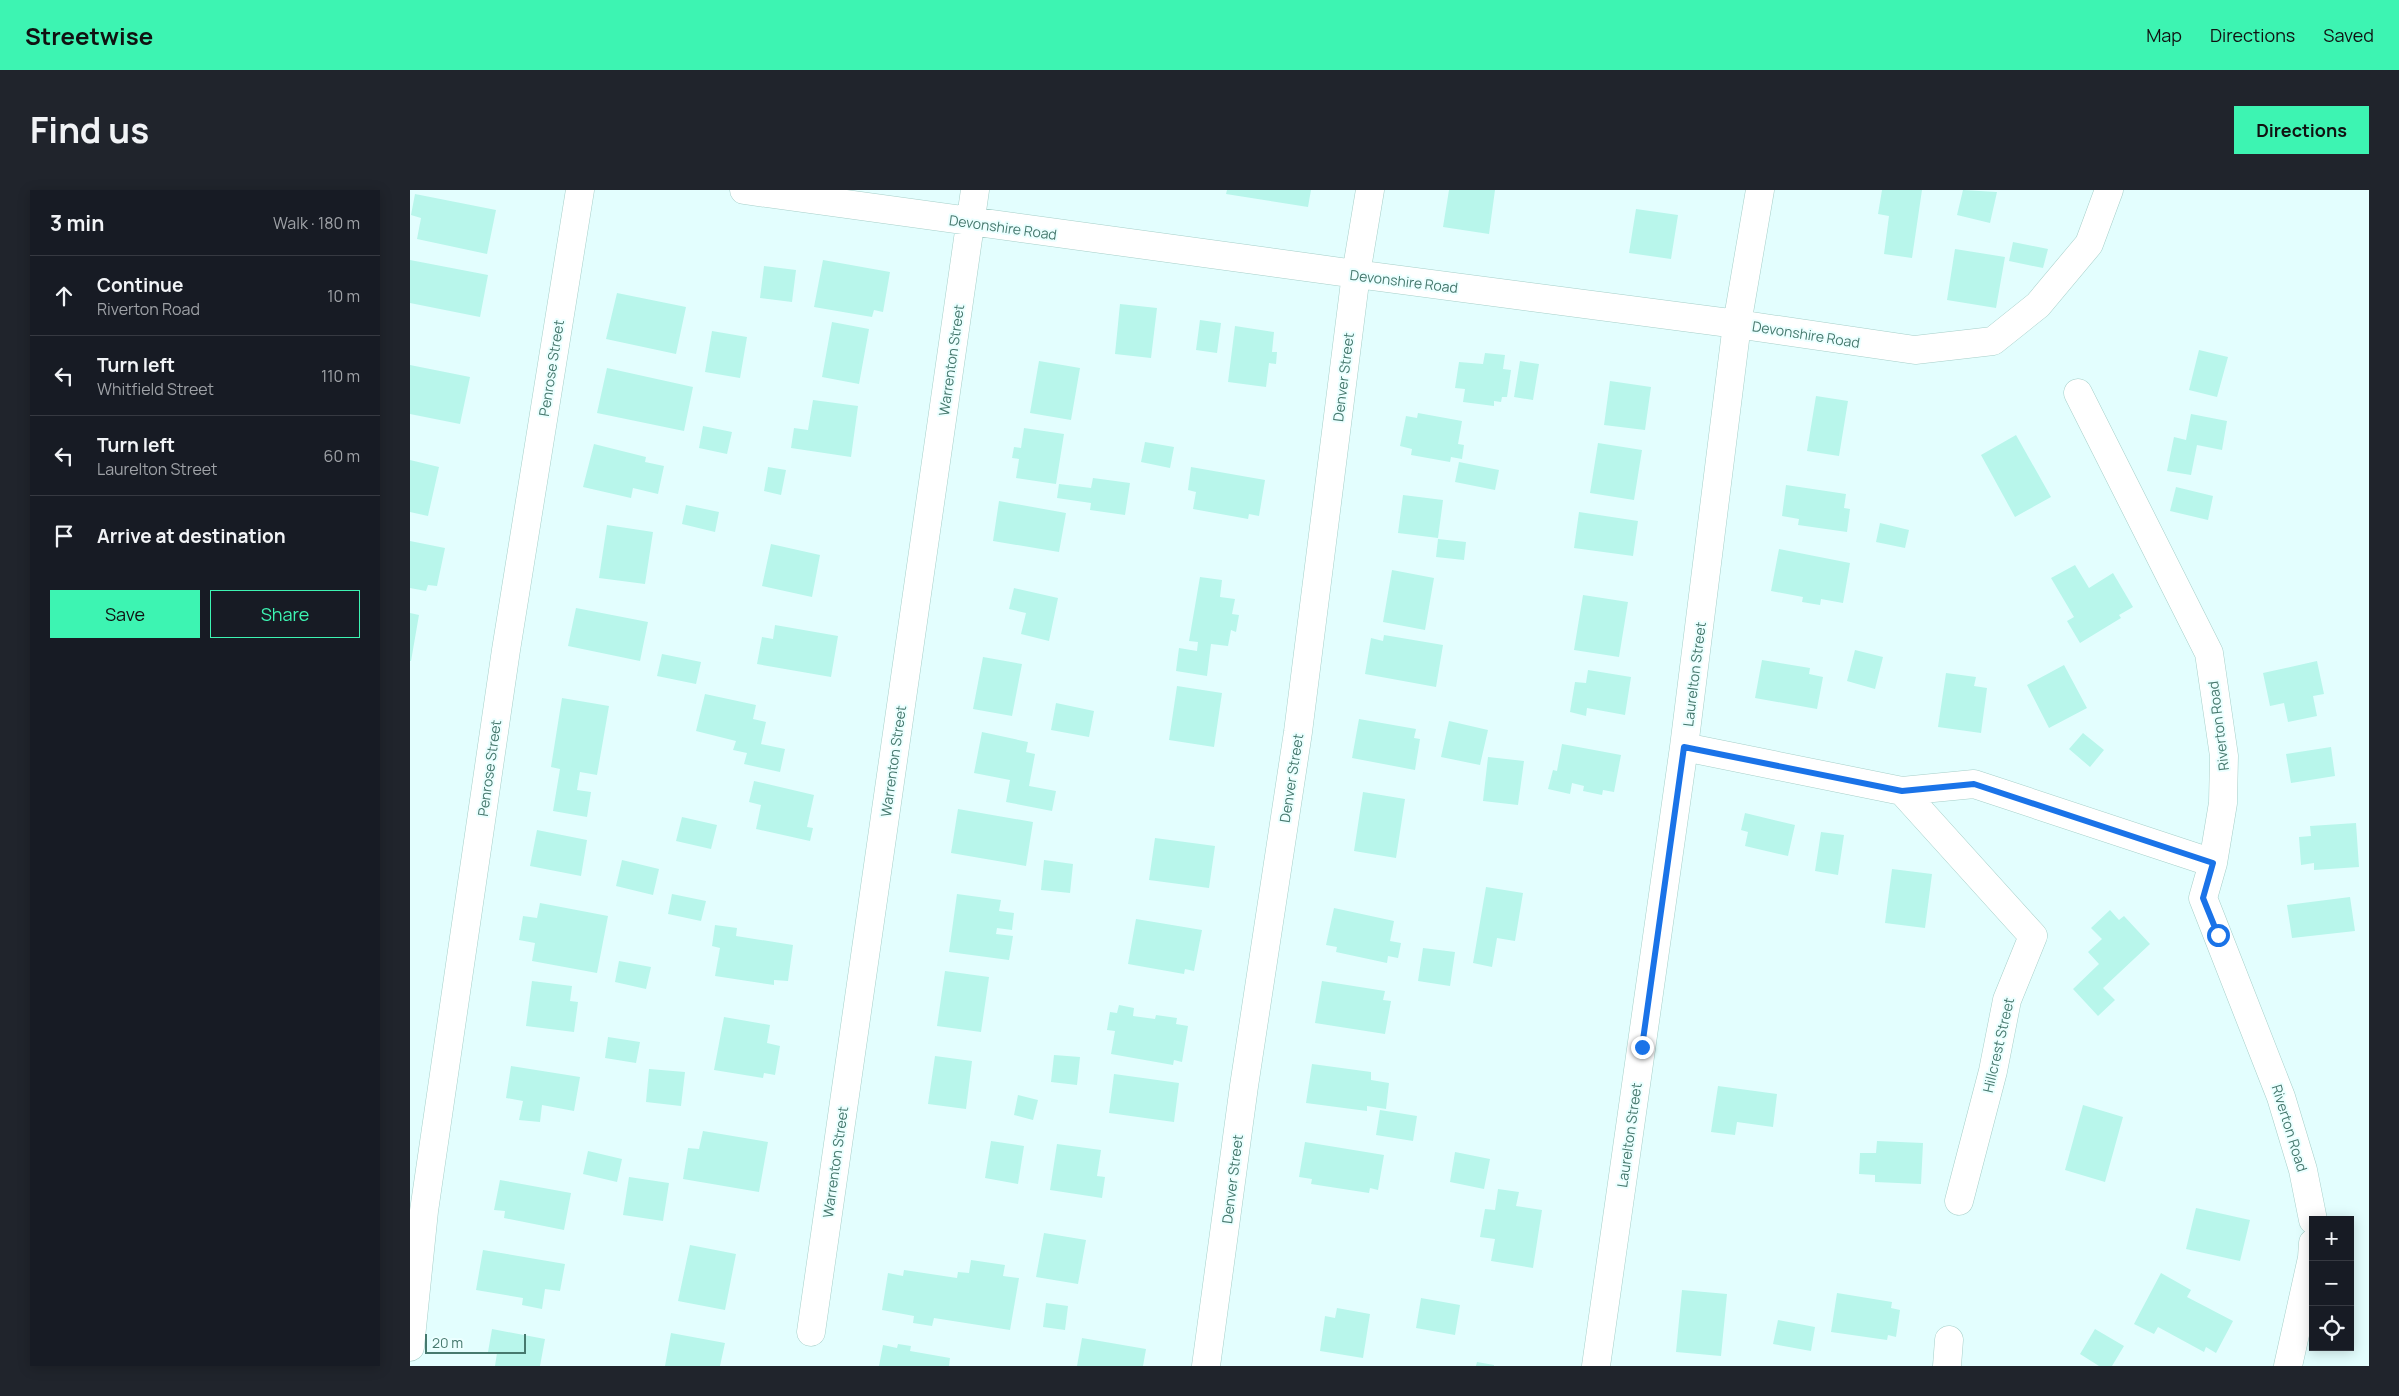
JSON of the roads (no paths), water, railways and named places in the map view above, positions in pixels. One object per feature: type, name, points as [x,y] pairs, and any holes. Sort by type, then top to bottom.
[{"type":"street","name":"Penrose Street","points":[[410,1348],[429,1172],[506,650],[580,190]]},
{"type":"street","name":"Devonshire Road","points":[[744,190],[1737,324],[1915,350],[1993,341],[2038,305],[2089,244],[2109,190]]},
{"type":"street","name":"Warrenton Street","points":[[811,1332],[975,190]]},
{"type":"street","name":"Denver Street","points":[[1206,1366],[1244,1086],[1298,732],[1356,274],[1370,190]]},
{"type":"street","name":"Laurelton Street","points":[[1596,1366],[1684,747],[1737,324],[1760,190]]},
{"type":"street","name":"Riverton Road","points":[[2078,393],[2209,653],[2224,756],[2223,803],[2213,863],[2203,898],[2281,1097],[2306,1180],[2312,1216]]},
{"type":"street","points":[[1684,747],[1902,791],[1974,784],[2213,863]]},
{"type":"street","name":"Hillcrest Street","points":[[1902,791],[2033,936],[2007,1000],[1993,1072],[1959,1201]]},
{"type":"street","points":[[2288,1366],[2311,1261]]}]
